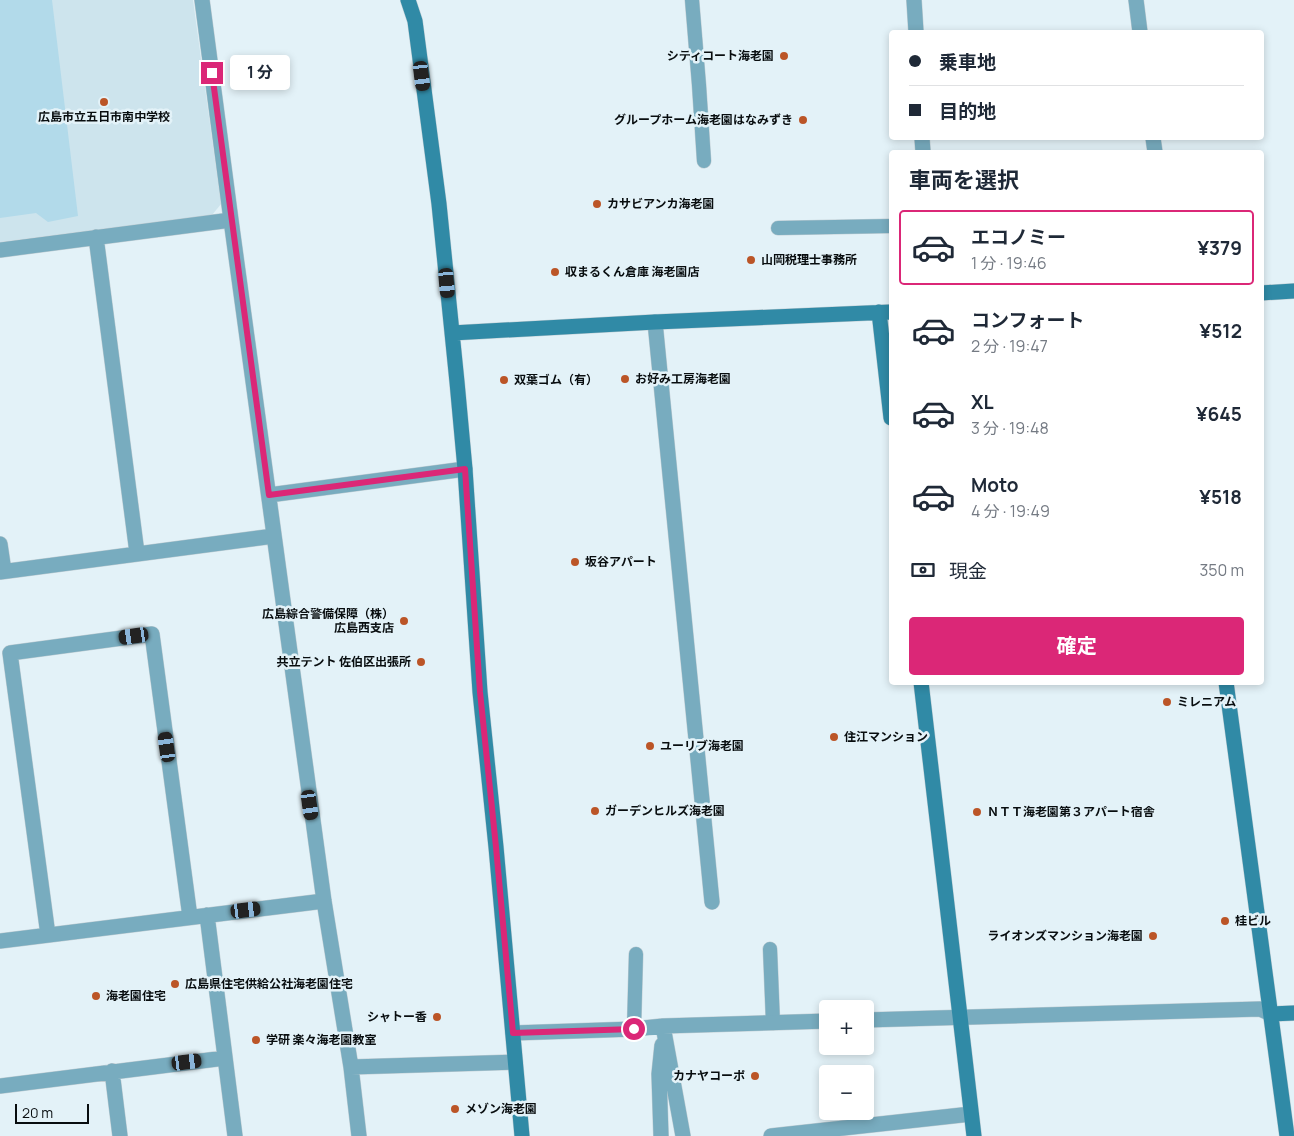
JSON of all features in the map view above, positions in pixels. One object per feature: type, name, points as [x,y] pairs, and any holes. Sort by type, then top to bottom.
[{"type":"street","points":[[202,0],[324,901],[351,1068],[359,1136]]},
{"type":"street","points":[[408,0],[415,21],[439,204],[458,382],[480,692],[522,1136]]},
{"type":"street","points":[[914,0],[916,30]]},
{"type":"street","points":[[1136,0],[1140,30]]},
{"type":"street","points":[[0,250],[231,220]]},
{"type":"street","points":[[96,237],[138,553]]},
{"type":"street","points":[[1264,293],[1294,291]]},
{"type":"street","points":[[452,333],[885,312],[889,383]]},
{"type":"street","points":[[655,322],[712,902]]},
{"type":"street","points":[[269,495],[465,469]]},
{"type":"street","points":[[0,544],[2,571],[274,536]]},
{"type":"street","points":[[48,936],[10,653],[152,634],[190,917]]},
{"type":"street","points":[[921,685],[974,1136]]},
{"type":"street","points":[[1226,685],[1287,1136]]},
{"type":"street","points":[[0,941],[324,901]]},
{"type":"street","points":[[207,915],[235,1136]]},
{"type":"street","points":[[874,1020],[1260,1009],[1271,1014],[1294,1013]]},
{"type":"street","points":[[513,1033],[819,1021]]},
{"type":"street","points":[[661,1136],[659,1074],[664,1026]]},
{"type":"street","points":[[664,1026],[684,1136]]},
{"type":"street","points":[[0,1086],[225,1058]]},
{"type":"street","points":[[351,1068],[515,1062]]},
{"type":"street","points":[[112,1072],[120,1136]]},
{"type":"street","points":[[770,1136],[971,1114]]},
{"type":"lane","points":[[692,0],[704,161]]},
{"type":"lane","points":[[778,228],[889,226]]},
{"type":"lane","points":[[770,949],[773,1023]]},
{"type":"lane","points":[[634,1029],[636,954]]},
{"type":"shaded area","name":"広島市立五日市南中学校","points":[[0,0],[193,0],[221,204],[212,215],[0,242]]},
{"type":"shaded area","points":[[0,0],[52,0],[78,216],[48,222],[36,213],[0,218]]},
{"type":"place","name":"シティコート海老園","points":[[784,56]]},
{"type":"place","name":"広島市立五日市南中学校","points":[[104,102]]},
{"type":"place","name":"グループホーム海老園はなみずき","points":[[803,120]]},
{"type":"place","name":"カサビアンカ海老園","points":[[597,204]]},
{"type":"place","name":"山岡税理士事務所","points":[[751,260]]},
{"type":"place","name":"収まるくん倉庫 海老園店","points":[[555,272]]},
{"type":"place","name":"お好み工房海老園","points":[[625,379]]},
{"type":"place","name":"双葉ゴム（有）","points":[[504,380]]},
{"type":"place","name":"坂谷アパート","points":[[575,562]]},
{"type":"place","name":"広島綜合警備保障（株） 広島西支店","points":[[404,621]]},
{"type":"place","name":"共立テント 佐伯区出張所","points":[[421,662]]},
{"type":"place","name":"ミレニアム","points":[[1167,702]]},
{"type":"place","name":"住江マンション","points":[[834,737]]},
{"type":"place","name":"ユーリブ海老園","points":[[650,746]]},
{"type":"place","name":"ガーデンヒルズ海老園","points":[[595,811]]},
{"type":"place","name":"ＮＴＴ海老園第３アパート宿舎","points":[[977,812]]},
{"type":"place","name":"桂ビル","points":[[1225,921]]},
{"type":"place","name":"ライオンズマンション海老園","points":[[1153,936]]},
{"type":"place","name":"広島県住宅供給公社海老園住宅","points":[[175,984]]},
{"type":"place","name":"海老園住宅","points":[[96,996]]},
{"type":"place","name":"シャトー香","points":[[437,1017]]},
{"type":"place","name":"学研 楽々海老園教室","points":[[256,1040]]},
{"type":"place","name":"カナヤコーポ","points":[[755,1076]]},
{"type":"place","name":"メゾン海老園","points":[[455,1109]]},
{"type":"route","points":[[212,73],[269,495],[465,469],[480,692],[513,1033],[634,1029]]}]
